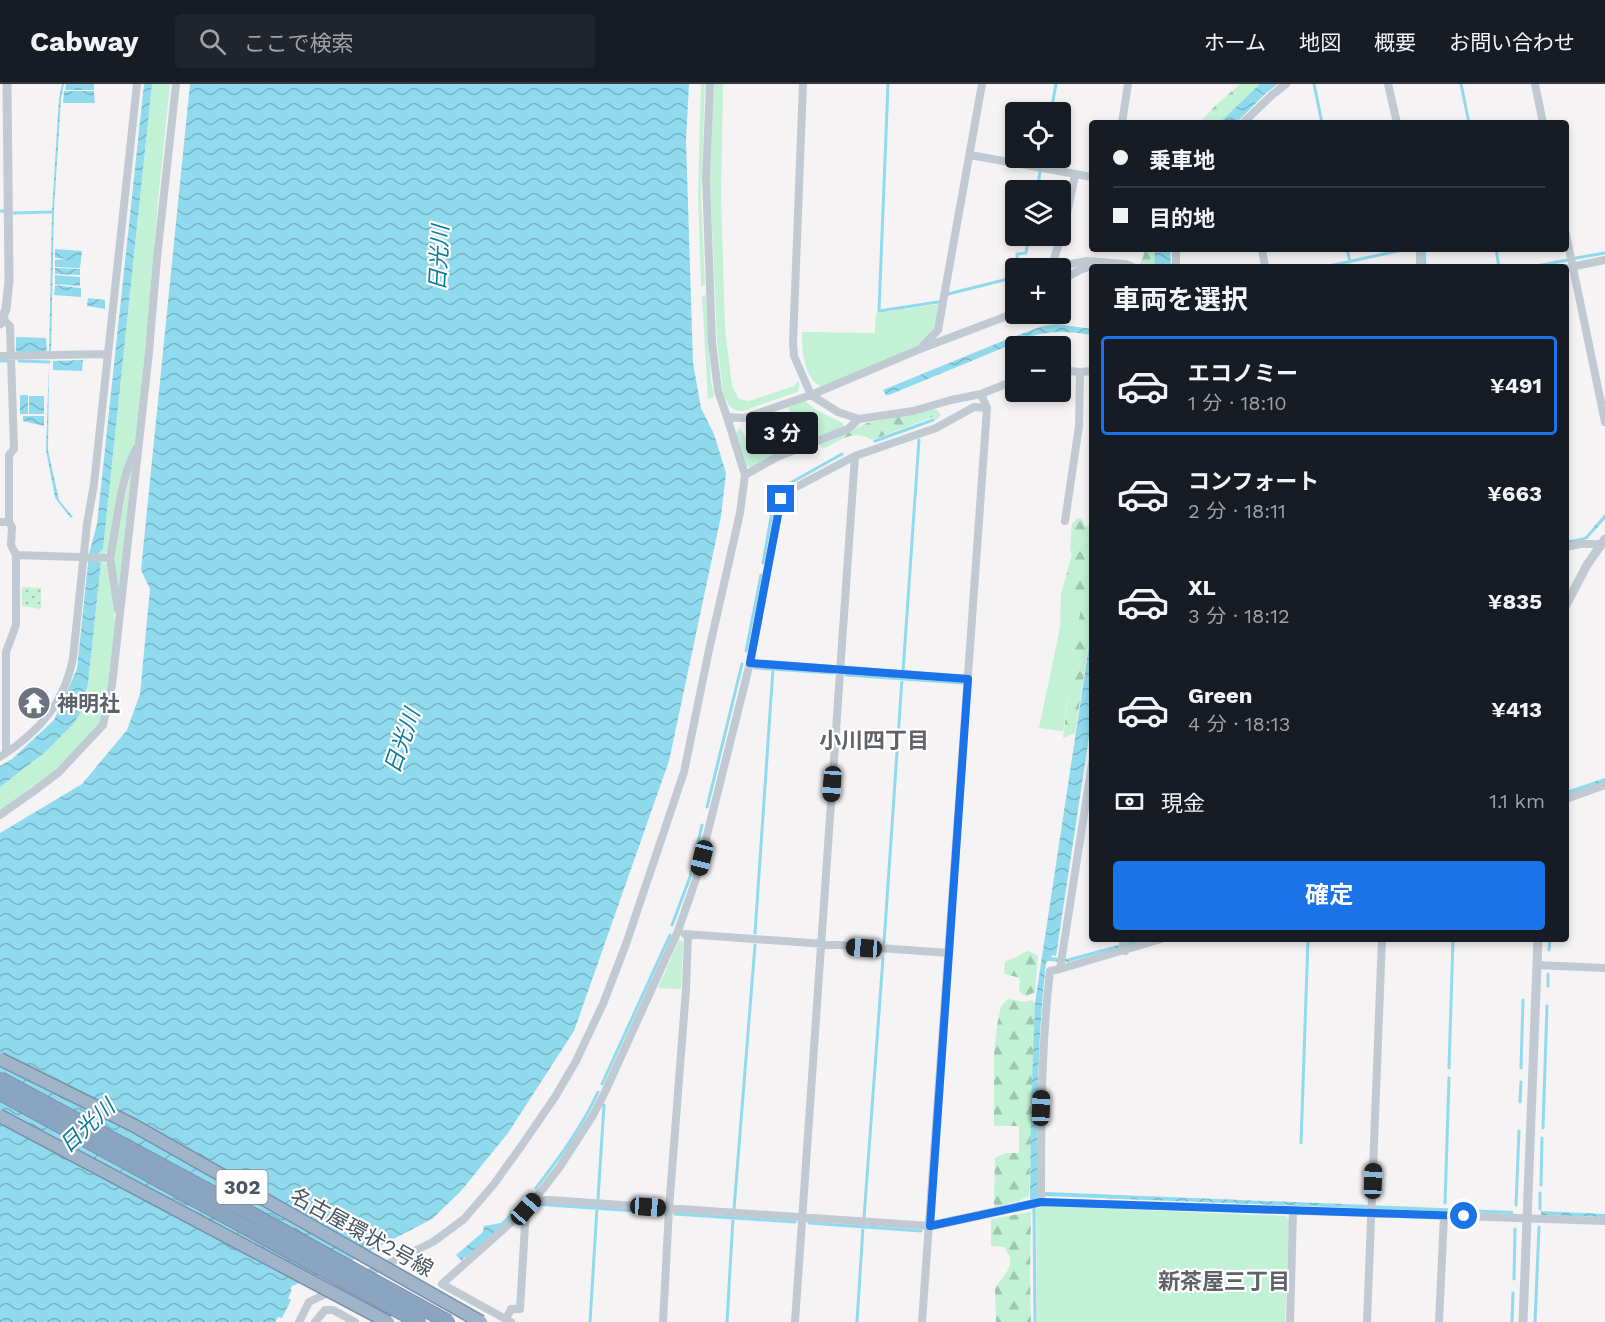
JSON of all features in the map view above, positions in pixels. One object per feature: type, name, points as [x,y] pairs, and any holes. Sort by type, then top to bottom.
[{"type":"highway","name":"名古屋環状2号線","points":[[0,1059],[133,1125],[481,1322]]},
{"type":"highway","points":[[0,1079],[448,1322]]},
{"type":"highway","points":[[0,1093],[419,1322]]},
{"type":"highway","name":"302","points":[[0,1116],[388,1322]]},
{"type":"street","points":[[3,755],[3,652],[16,626],[16,555],[11,545],[12,527],[9,522],[9,455],[14,449],[10,327],[1,322],[8,297],[4,216],[8,84]]},
{"type":"street","points":[[3,755],[46,719],[56,706],[70,673],[73,658],[137,84]]},
{"type":"street","points":[[0,815],[59,772],[104,725],[112,685],[139,445],[176,84]]},
{"type":"street","points":[[299,1322],[309,1302],[433,1242],[464,1219],[494,1184],[555,1098],[576,1061],[603,1004],[626,944],[684,772],[740,513],[746,475],[718,391],[712,342],[706,178],[710,84]]},
{"type":"street","points":[[803,84],[793,343],[794,356],[811,395],[838,412],[859,419],[894,415],[981,394],[1005,384]]},
{"type":"street","points":[[920,349],[938,330],[982,84]]},
{"type":"street","points":[[1122,120],[1128,84]]},
{"type":"street","points":[[1246,120],[1286,84]]},
{"type":"street","points":[[1388,84],[1396,120]]},
{"type":"street","points":[[1535,84],[1542,120]]},
{"type":"street","points":[[970,155],[1089,177]]},
{"type":"street","points":[[1075,175],[1054,267],[1087,261],[1125,264]]},
{"type":"street","points":[[1605,260],[1569,267],[1605,422]]},
{"type":"street","points":[[1095,264],[1100,262]]},
{"type":"street","points":[[1071,275],[1089,266]]},
{"type":"street","points":[[727,417],[744,418],[811,395],[920,349],[1005,317]]},
{"type":"street","points":[[0,356],[108,354]]},
{"type":"street","points":[[1071,371],[1089,371]]},
{"type":"street","points":[[1065,521],[1079,426],[1080,372]]},
{"type":"street","points":[[922,1322],[987,408],[981,394]]},
{"type":"street","points":[[526,1209],[520,1309],[511,1308],[508,1321],[442,1284],[526,1209],[559,1168],[592,1117],[678,931],[696,879],[750,663],[781,495],[855,456],[936,428],[974,408],[987,408]]},
{"type":"street","points":[[746,475],[777,457],[848,429],[859,419]]},
{"type":"street","points":[[119,620],[107,558],[130,460],[139,445]]},
{"type":"street","points":[[795,1322],[855,456]]},
{"type":"street","points":[[0,522],[9,522]]},
{"type":"street","points":[[1569,546],[1603,541]]},
{"type":"street","points":[[1569,599],[1603,541]]},
{"type":"street","points":[[16,555],[107,558]]},
{"type":"street","points":[[750,663],[968,679]]},
{"type":"street","points":[[1569,798],[1605,785]]},
{"type":"street","points":[[1061,964],[1089,794]]},
{"type":"street","points":[[678,931],[688,935],[949,953]]},
{"type":"street","points":[[663,1322],[688,935]]},
{"type":"street","points":[[1041,1197],[1041,1108],[1050,971],[1061,964],[1123,944],[1138,942]]},
{"type":"street","points":[[1367,1322],[1382,942]]},
{"type":"street","points":[[1523,1322],[1538,942]]},
{"type":"street","points":[[1537,965],[1605,968]]},
{"type":"street","points":[[535,1199],[930,1226],[1029,1204],[1041,1197],[1293,1211],[1372,1209],[1444,1215],[1605,1221]]},
{"type":"street","points":[[1290,1322],[1293,1211]]},
{"type":"street","points":[[1440,1322],[1444,1215]]},
{"type":"street","points":[[315,1322],[325,1310],[333,1310],[355,1322]]},
{"type":"green space","points":[[152,84],[170,84],[135,445],[128,460],[109,549],[104,555],[97,555],[103,549]]},
{"type":"green space","points":[[701,84],[705,84],[701,194],[705,286],[701,286],[698,193]]},
{"type":"green space","points":[[714,84],[723,84],[721,196],[725,328],[732,386],[739,399],[749,401],[794,386],[798,381],[799,385],[797,392],[743,411],[730,407],[723,394],[717,340],[710,178]]},
{"type":"green space","points":[[1240,84],[1260,84],[1222,120],[1202,120]]},
{"type":"green space","points":[[1144,252],[1155,252],[1154,264],[1140,264]]},
{"type":"green space","points":[[706,295],[714,397],[708,399],[702,296]]},
{"type":"green space","points":[[940,304],[934,327],[919,345],[821,387],[810,376],[803,355],[802,332],[875,333],[876,313]]},
{"type":"green space","points":[[804,400],[816,410],[843,423],[843,428],[752,467],[744,465],[736,433],[740,427],[749,445],[797,427],[788,407]]},
{"type":"green space","points":[[934,409],[941,415],[935,421],[933,417],[872,440],[859,435],[842,439],[825,448],[820,445],[867,423]]},
{"type":"green space","points":[[134,456],[119,602],[113,569],[113,554]]},
{"type":"green space","points":[[1078,518],[1082,519],[1085,526],[1089,526],[1089,642],[1075,733],[1063,738],[1081,608],[1074,598],[1061,594],[1072,555],[1070,549],[1072,524]]},
{"type":"green space","points":[[101,562],[107,564],[115,625],[102,722],[56,769],[0,812],[0,787],[44,753],[84,702],[88,684]]},
{"type":"green space","points":[[22,587],[41,588],[41,609],[22,606]]},
{"type":"green space","points":[[1061,594],[1074,598],[1081,608],[1063,731],[1039,728],[1060,628]]},
{"type":"green space","points":[[679,940],[683,942],[681,989],[658,988]]},
{"type":"green space","points":[[1028,951],[1038,956],[1035,992],[1027,996],[1019,990],[1020,979],[1004,973],[1007,960]]},
{"type":"green space","points":[[1008,999],[1025,1002],[1031,1000],[1035,1003],[1029,1196],[995,1207],[995,1158],[1006,1153],[1018,1153],[1019,1150],[1019,1126],[994,1126],[994,1054],[997,1026],[1001,1006]]},
{"type":"green space","points":[[1045,1206],[1286,1216],[1289,1219],[1285,1322],[1037,1322],[1036,1209]]},
{"type":"green space","points":[[1031,1212],[1031,1322],[996,1322],[995,1288],[1006,1273],[1010,1259],[1004,1247],[991,1246],[991,1219]]},
{"type":"water","points":[[62,84],[64,84],[54,209],[51,354],[49,354],[52,212],[59,98]]},
{"type":"water","points":[[66,84],[94,84],[94,90],[65,90]]},
{"type":"water","points":[[144,84],[152,84],[103,549],[97,555],[98,562],[101,562],[88,684],[81,712],[73,724],[44,753],[0,787],[0,766],[12,759],[54,720],[77,669],[89,554],[97,524]]},
{"type":"water","name":"日光川","points":[[190,84],[689,84],[686,141],[693,363],[701,408],[714,434],[726,473],[721,516],[669,761],[574,1031],[508,1133],[461,1191],[432,1219],[339,1267],[292,1286],[288,1298],[291,1300],[282,1318],[278,1317],[275,1322],[0,1322],[0,833],[82,784],[127,730],[140,694],[150,589],[141,570]]},
{"type":"water","points":[[1260,84],[1278,84],[1239,120],[1222,120]]},
{"type":"water","points":[[64,91],[94,91],[95,103],[63,103]]},
{"type":"water","points":[[55,249],[82,251],[80,268],[55,267],[55,260],[69,259],[55,258]]},
{"type":"water","points":[[1155,252],[1170,252],[1171,264],[1154,264]]},
{"type":"water","points":[[55,268],[80,269],[80,275],[55,274]]},
{"type":"water","points":[[55,275],[80,277],[80,286],[55,284]]},
{"type":"water","points":[[55,285],[81,288],[81,297],[54,295]]},
{"type":"water","points":[[88,298],[105,300],[105,309],[87,306]]},
{"type":"water","points":[[1057,324],[1089,329],[1089,335],[1062,332],[1016,336],[1043,326]]},
{"type":"water","points":[[16,337],[46,338],[47,353],[18,353]]},
{"type":"water","points":[[1005,340],[1005,347],[889,395],[886,395],[883,390]]},
{"type":"water","points":[[83,360],[82,371],[53,370],[53,361]]},
{"type":"water","points":[[49,362],[48,450],[59,500],[73,517],[71,518],[55,497],[46,450]]},
{"type":"water","points":[[20,395],[28,395],[28,414],[20,414]]},
{"type":"water","points":[[29,396],[44,396],[44,414],[29,414]]},
{"type":"water","points":[[23,416],[44,416],[44,426],[23,421]]},
{"type":"water","points":[[1605,514],[1605,519],[1587,539],[1569,543],[1569,540],[1585,537]]},
{"type":"water","points":[[1089,646],[1089,737],[1056,956],[1051,957],[1066,959],[1129,942],[1140,942],[1068,962],[1048,961],[1046,963],[1038,1078],[1038,1193],[1513,1211],[1513,1214],[1045,1196],[1030,1200],[1035,1003]]},
{"type":"water","points":[[1605,778],[1605,782],[1569,795],[1569,790]]},
{"type":"water","points":[[528,1195],[530,1197],[506,1223],[462,1261],[456,1255],[483,1232],[484,1226],[501,1223]]},
{"type":"water","points":[[1541,1211],[1605,1214],[1605,1217],[1541,1215]]},
{"type":"waterway","points":[[888,84],[879,311],[938,302]]},
{"type":"waterway","points":[[1053,102],[1056,84]]},
{"type":"waterway","points":[[1314,84],[1321,120]]},
{"type":"waterway","points":[[1461,84],[1468,120]]},
{"type":"waterway","points":[[1039,180],[1040,172]]},
{"type":"waterway","points":[[14,213],[52,212]]},
{"type":"waterway","points":[[1017,258],[1017,254],[1026,253],[1027,246]]},
{"type":"waterway","points":[[1348,252],[1350,262]]},
{"type":"waterway","points":[[1338,264],[1393,252]]},
{"type":"waterway","points":[[1424,252],[1425,264]]},
{"type":"waterway","points":[[1496,252],[1498,264]]},
{"type":"waterway","points":[[1576,258],[1605,253]]},
{"type":"waterway","points":[[1547,264],[1568,260]]},
{"type":"waterway","points":[[948,294],[1005,280]]},
{"type":"waterway","points":[[0,361],[8,361]]},
{"type":"waterway","points":[[19,361],[49,362]]},
{"type":"waterway","points":[[875,441],[933,420]]},
{"type":"waterway","points":[[903,672],[919,440]]},
{"type":"waterway","points":[[776,491],[842,454]]},
{"type":"waterway","points":[[763,563],[773,506]]},
{"type":"waterway","points":[[746,651],[761,575]]},
{"type":"waterway","points":[[707,807],[742,664]]},
{"type":"waterway","points":[[755,668],[833,673]]},
{"type":"waterway","points":[[755,933],[773,669]]},
{"type":"waterway","points":[[846,675],[962,683]]},
{"type":"waterway","points":[[884,943],[902,679]]},
{"type":"waterway","points":[[672,925],[690,877],[702,825]]},
{"type":"waterway","points":[[602,1084],[670,935]]},
{"type":"waterway","points":[[1301,1143],[1308,942]]},
{"type":"waterway","points":[[1449,1068],[1453,942]]},
{"type":"waterway","points":[[1549,950],[1550,942]]},
{"type":"waterway","points":[[734,1209],[755,945]]},
{"type":"waterway","points":[[864,1218],[883,958]]},
{"type":"waterway","points":[[1548,974],[1548,986]]},
{"type":"waterway","points":[[1521,1068],[1523,1000]]},
{"type":"waterway","points":[[1543,1128],[1547,1006]]},
{"type":"waterway","points":[[1445,1203],[1449,1078]]},
{"type":"waterway","points":[[1520,1102],[1521,1082]]},
{"type":"waterway","points":[[536,1188],[562,1154],[598,1092]]},
{"type":"waterway","points":[[598,1199],[604,1105]]},
{"type":"waterway","points":[[1516,1205],[1519,1131]]},
{"type":"waterway","points":[[1541,1185],[1542,1138]]},
{"type":"waterway","points":[[1540,1193],[1540,1209]]},
{"type":"waterway","points":[[535,1204],[665,1213]]},
{"type":"waterway","points":[[1034,1207],[1035,1322]]},
{"type":"waterway","points":[[590,1322],[597,1208]]},
{"type":"waterway","points":[[675,1214],[795,1222]]},
{"type":"waterway","points":[[727,1322],[733,1218]]},
{"type":"waterway","points":[[809,1223],[921,1231]]},
{"type":"waterway","points":[[857,1322],[863,1227]]},
{"type":"waterway","points":[[1535,1322],[1539,1227]]},
{"type":"waterway","points":[[1514,1279],[1515,1229]]},
{"type":"waterway","points":[[1512,1322],[1513,1293]]},
{"type":"place","name":"神明社","points":[[34,703]]},
{"type":"district","name":"小川四丁目","points":[[874,740]]},
{"type":"district","name":"新茶屋三丁目","points":[[1224,1281]]},
{"type":"route","points":[[781,499],[750,663],[968,679],[930,1226],[1041,1202],[1464,1216]]}]
